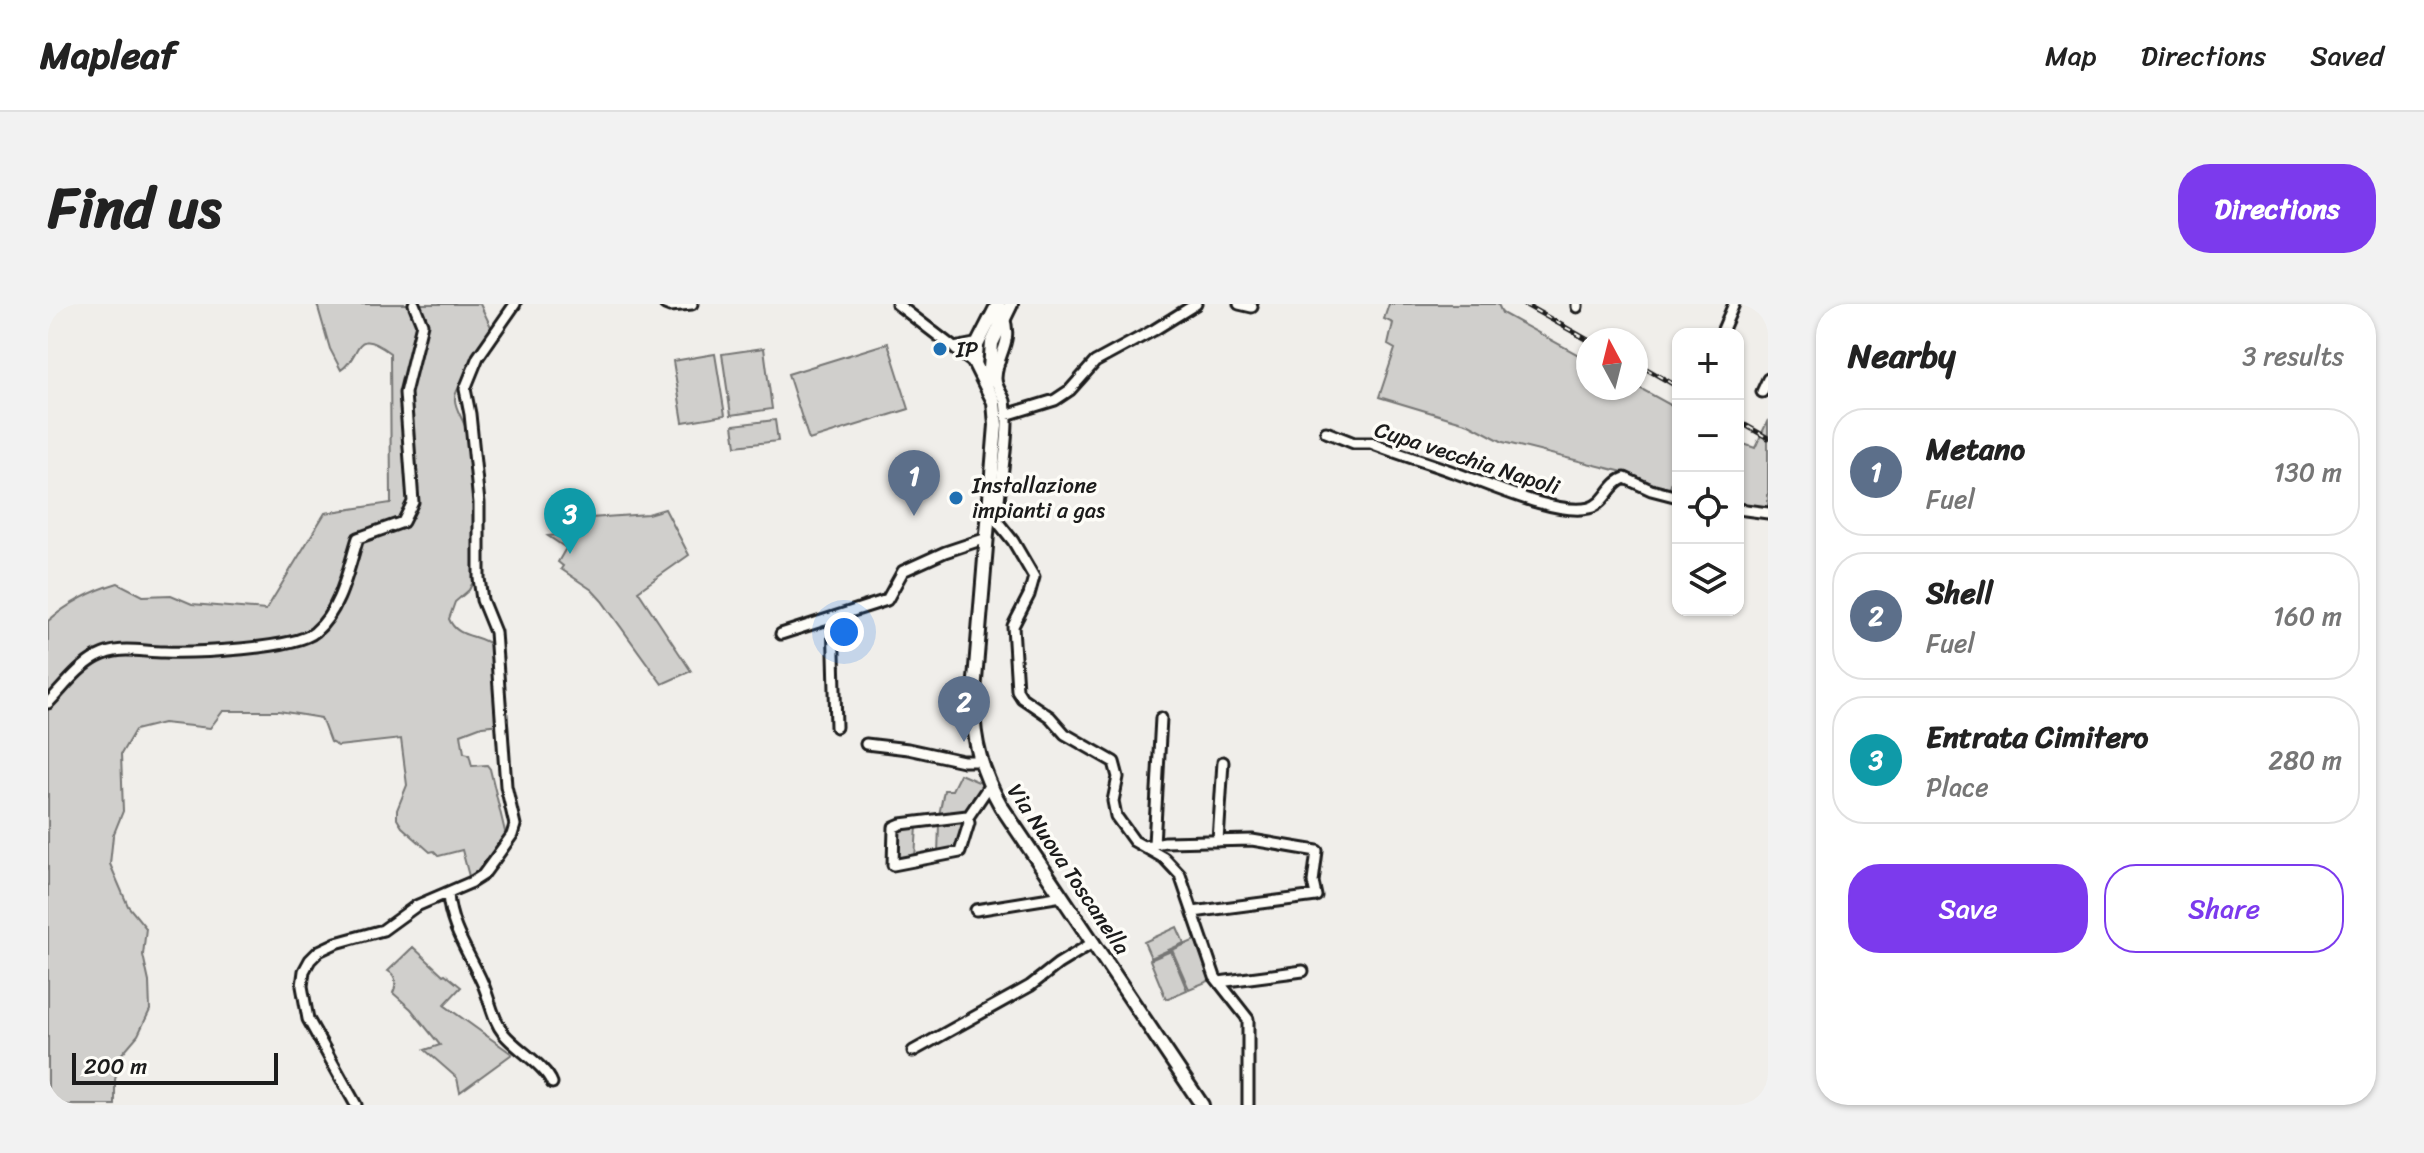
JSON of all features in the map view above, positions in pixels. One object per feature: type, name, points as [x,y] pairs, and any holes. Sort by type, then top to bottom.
[{"type":"main road","points":[[986,346],[998,304]]},
{"type":"main road","points":[[975,364],[1011,304]]},
{"type":"main road","points":[[957,349],[986,346]]},
{"type":"main road","name":"Via Nuova Toscanella","points":[[986,346],[996,425],[973,704],[980,761],[989,786],[1202,1105]]},
{"type":"main road","name":"Via Nuova Toscanella","points":[[975,364],[990,392]]},
{"type":"street","points":[[48,703],[84,667],[108,653],[129,649],[217,651],[297,640],[319,629],[337,600],[358,538],[403,522],[413,502],[405,393],[422,324],[414,304]]},
{"type":"street","points":[[356,1105],[308,1019],[302,986],[304,971],[310,960],[319,951],[336,943],[383,930],[416,906],[448,894],[483,875],[508,842],[515,825],[506,786],[496,644],[482,600],[479,578],[479,503],[465,389],[478,357],[515,304]]},
{"type":"street","points":[[665,304],[692,304]]},
{"type":"street","points":[[897,304],[975,364]]},
{"type":"street","points":[[1006,415],[1055,400],[1070,390],[1095,362],[1196,304]]},
{"type":"street","points":[[1239,304],[1252,307]]},
{"type":"street","points":[[1724,328],[1734,304]]},
{"type":"street","points":[[1004,317],[1008,331],[997,368],[996,385],[1005,400],[1006,415],[997,521],[1034,577],[1029,595],[1013,626],[1018,694],[1050,717],[1065,734],[1114,762],[1118,777],[1113,801],[1116,816],[1134,841],[1149,845],[1252,840],[1317,851],[1313,882],[1316,896],[1193,912]]},
{"type":"street","points":[[986,346],[1004,350]]},
{"type":"street","points":[[1762,392],[1768,379]]},
{"type":"street","name":"Cupa vecchia Napoli","points":[[1326,432],[1354,443],[1371,443],[1569,510],[1594,507],[1619,480],[1625,478],[1672,495]]},
{"type":"street","points":[[1744,510],[1768,513]]},
{"type":"street","points":[[781,634],[887,600],[903,571],[987,538]]},
{"type":"street","points":[[833,617],[836,727]]},
{"type":"street","points":[[1149,845],[1161,718]]},
{"type":"street","points":[[866,744],[963,761],[980,761]]},
{"type":"street","points":[[1218,841],[1223,762]]},
{"type":"street","points":[[968,817],[894,827],[893,865],[960,852],[968,817],[989,786]]},
{"type":"street","points":[[1149,845],[1180,875],[1215,977],[1248,1019],[1248,1105]]},
{"type":"street","points":[[448,894],[455,925],[482,982],[496,1022],[533,1064],[545,1071],[552,1083]]},
{"type":"street","points":[[976,910],[1062,896]]},
{"type":"street","points":[[913,1051],[1030,986],[1094,942]]},
{"type":"street","points":[[1219,982],[1303,971]]},
{"type":"shaded area","points":[[317,304],[480,304],[493,331],[455,395],[456,407],[467,432],[473,469],[473,582],[455,602],[449,619],[458,630],[494,647],[500,724],[482,726],[461,734],[464,753],[469,754],[472,766],[487,765],[490,769],[506,836],[470,880],[462,850],[439,856],[434,851],[430,852],[402,827],[397,819],[397,810],[407,785],[401,739],[338,746],[330,742],[321,718],[279,711],[223,711],[210,728],[163,723],[135,730],[121,754],[123,811],[113,836],[110,864],[128,906],[146,928],[143,955],[149,982],[150,1010],[138,1035],[120,1056],[115,1080],[115,1105],[48,1105],[48,621],[81,598],[118,583],[143,596],[171,595],[192,604],[266,610],[325,513],[391,503],[390,353],[378,345],[364,342],[341,370],[330,349]]},
{"type":"shaded area","points":[[1389,304],[1498,304],[1502,313],[1576,353],[1576,400],[1648,400],[1648,393],[1672,406],[1672,481],[1669,490],[1623,472],[1503,442],[1469,424],[1379,397],[1395,349],[1388,345],[1393,323],[1384,319]]},
{"type":"shaded area","points":[[888,343],[909,409],[809,440],[788,374]]},
{"type":"shaded area","points":[[764,348],[772,409],[731,415],[722,354]]},
{"type":"shaded area","points":[[715,354],[725,415],[683,422],[673,361]]},
{"type":"shaded area","points":[[775,420],[778,441],[736,446],[733,425]]},
{"type":"shaded area","points":[[1768,420],[1768,508],[1744,506],[1744,444],[1755,448]]},
{"type":"shaded area","points":[[665,509],[689,555],[638,591],[691,671],[662,684],[602,601],[592,590],[561,569],[563,566],[558,562],[566,548],[548,536],[576,533],[590,518],[648,514]]},
{"type":"shaded area","points":[[960,774],[981,783],[983,787],[968,812],[939,815],[944,790],[952,790]]},
{"type":"shaded area","points":[[967,821],[960,849],[938,854],[939,824]]},
{"type":"shaded area","points":[[917,826],[915,859],[896,863],[897,828]]},
{"type":"shaded area","points":[[1177,927],[1184,943],[1151,958],[1144,942]]},
{"type":"shaded area","points":[[1195,940],[1211,980],[1189,989],[1172,950]]},
{"type":"shaded area","points":[[413,947],[461,987],[444,1005],[512,1054],[460,1092],[457,1078],[425,1050],[440,1045],[411,1009],[393,993],[395,980],[388,971]]},
{"type":"shaded area","points":[[1171,951],[1187,990],[1166,999],[1150,960]]},
{"type":"railway","points":[[1524,304],[1576,333]]},
{"type":"railway","points":[[1648,370],[1672,384]]},
{"type":"railway","points":[[1744,424],[1768,438]]},
{"type":"place","name":"IP","points":[[940,349]]},
{"type":"place","name":"Installazione impianti a gas","points":[[956,498]]},
{"type":"place","name":"Metano","points":[[914,516]]},
{"type":"place","name":"Entrata Cimitero","points":[[570,554]]},
{"type":"place","name":"Shell","points":[[964,742]]}]
